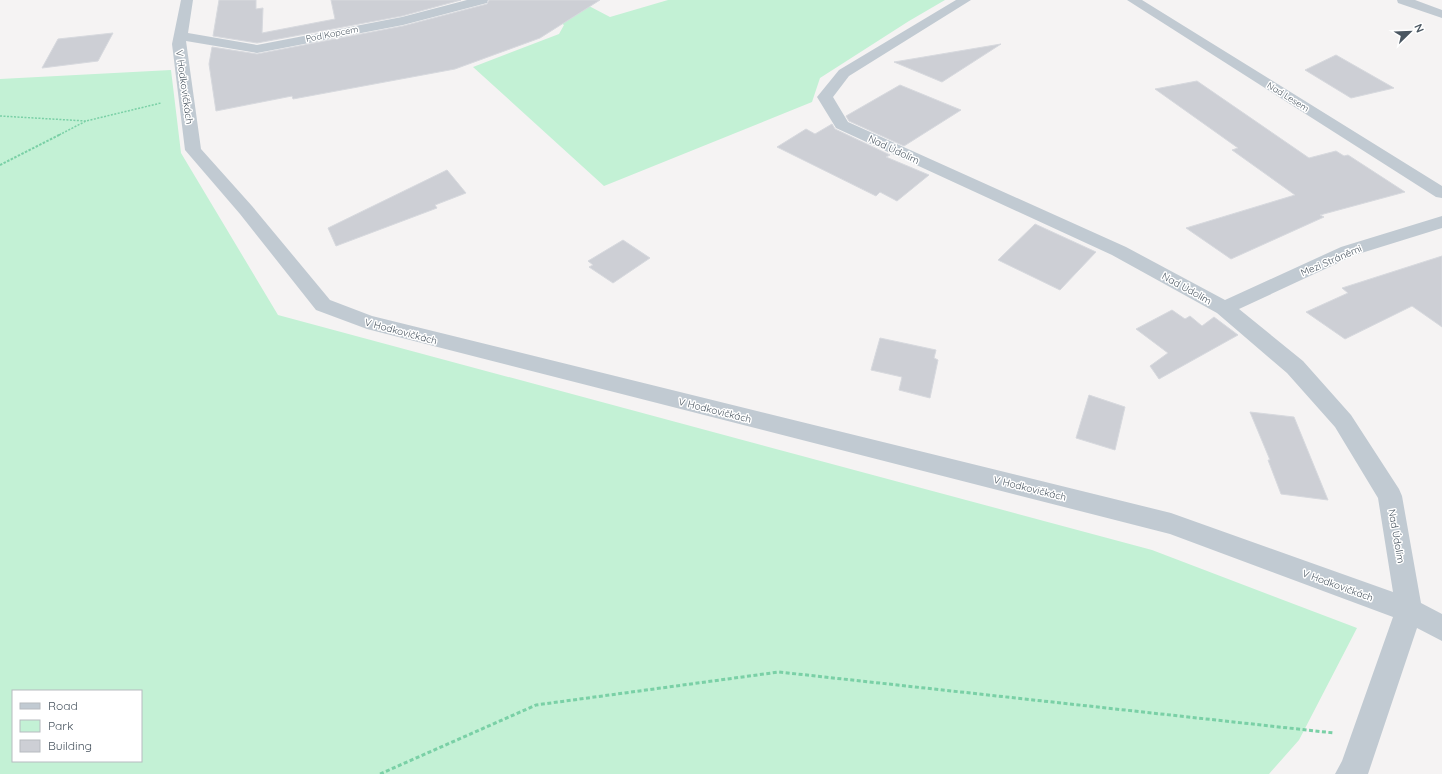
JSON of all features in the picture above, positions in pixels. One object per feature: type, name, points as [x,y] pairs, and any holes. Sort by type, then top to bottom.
[{"type":"street","name":"V Hodkovičkách","points":[[187,0],[179,44],[193,150],[246,210],[323,305],[367,322],[1171,524],[1409,610],[1442,628]]},
{"type":"street","name":"Pod Kopcem","points":[[180,36],[257,49],[403,20],[482,0]]},
{"type":"street","name":"Nad Údolím","points":[[965,0],[844,73],[826,97],[842,125],[1119,251],[1224,308],[1295,366],[1343,421],[1390,496],[1409,610],[1354,771],[1351,774]]},
{"type":"street","name":"Nad Lesem","points":[[1133,0],[1442,193]]},
{"type":"street","points":[[1403,0],[1442,14]]},
{"type":"street","name":"Mezi Stráněmi","points":[[1224,308],[1348,251],[1442,222]]},
{"type":"path","points":[[0,165],[86,121],[186,97]]},
{"type":"path","points":[[0,116],[86,121]]},
{"type":"path","points":[[380,774],[536,705],[780,672],[1366,736]]},
{"type":"green space","points":[[668,0],[945,0],[909,21],[820,78],[812,102],[604,186],[473,67],[559,34],[564,25],[546,13],[589,6],[610,17]]},
{"type":"green space","points":[[171,70],[181,153],[278,315],[1152,550],[1357,628],[1299,740],[1269,774],[0,774],[0,79]]},
{"type":"building","points":[[219,0],[256,0],[256,9],[263,8],[262,33],[335,19],[331,0],[461,0],[402,16],[257,43],[213,36]]},
{"type":"building","points":[[489,0],[600,0],[540,38],[455,69],[293,99],[292,96],[216,111],[209,64],[212,47],[257,54],[403,26],[487,4]]},
{"type":"building","points":[[113,33],[98,61],[42,68],[58,39]]},
{"type":"building","points":[[1001,44],[942,82],[894,62]]},
{"type":"building","points":[[1336,55],[1394,88],[1351,98],[1305,70]]},
{"type":"building","points":[[1197,81],[1309,158],[1336,151],[1344,156],[1348,155],[1405,192],[1320,215],[1324,217],[1231,259],[1186,228],[1295,195],[1232,150],[1238,148],[1155,89]]},
{"type":"building","points":[[900,85],[961,110],[904,146],[849,121],[846,116]]},
{"type":"building","points":[[832,124],[835,129],[890,155],[886,157],[929,175],[897,201],[880,192],[876,196],[777,147],[806,129],[815,134]]},
{"type":"building","points":[[447,170],[466,193],[435,205],[437,208],[336,246],[328,228]]},
{"type":"building","points":[[1035,224],[1096,252],[1060,290],[998,260]]},
{"type":"building","points":[[623,240],[650,258],[613,283],[589,267],[593,265],[588,261]]},
{"type":"building","points":[[1442,256],[1442,327],[1412,306],[1345,339],[1306,312],[1348,293],[1342,288]]},
{"type":"building","points":[[1172,310],[1185,319],[1190,316],[1202,326],[1214,317],[1238,335],[1159,379],[1150,366],[1168,353],[1136,329]]},
{"type":"building","points":[[880,338],[936,350],[934,358],[938,360],[930,398],[899,390],[902,377],[871,370]]},
{"type":"building","points":[[1089,395],[1125,407],[1115,450],[1076,438]]},
{"type":"building","points":[[1250,412],[1294,417],[1328,500],[1281,494],[1268,460],[1270,460]]}]
